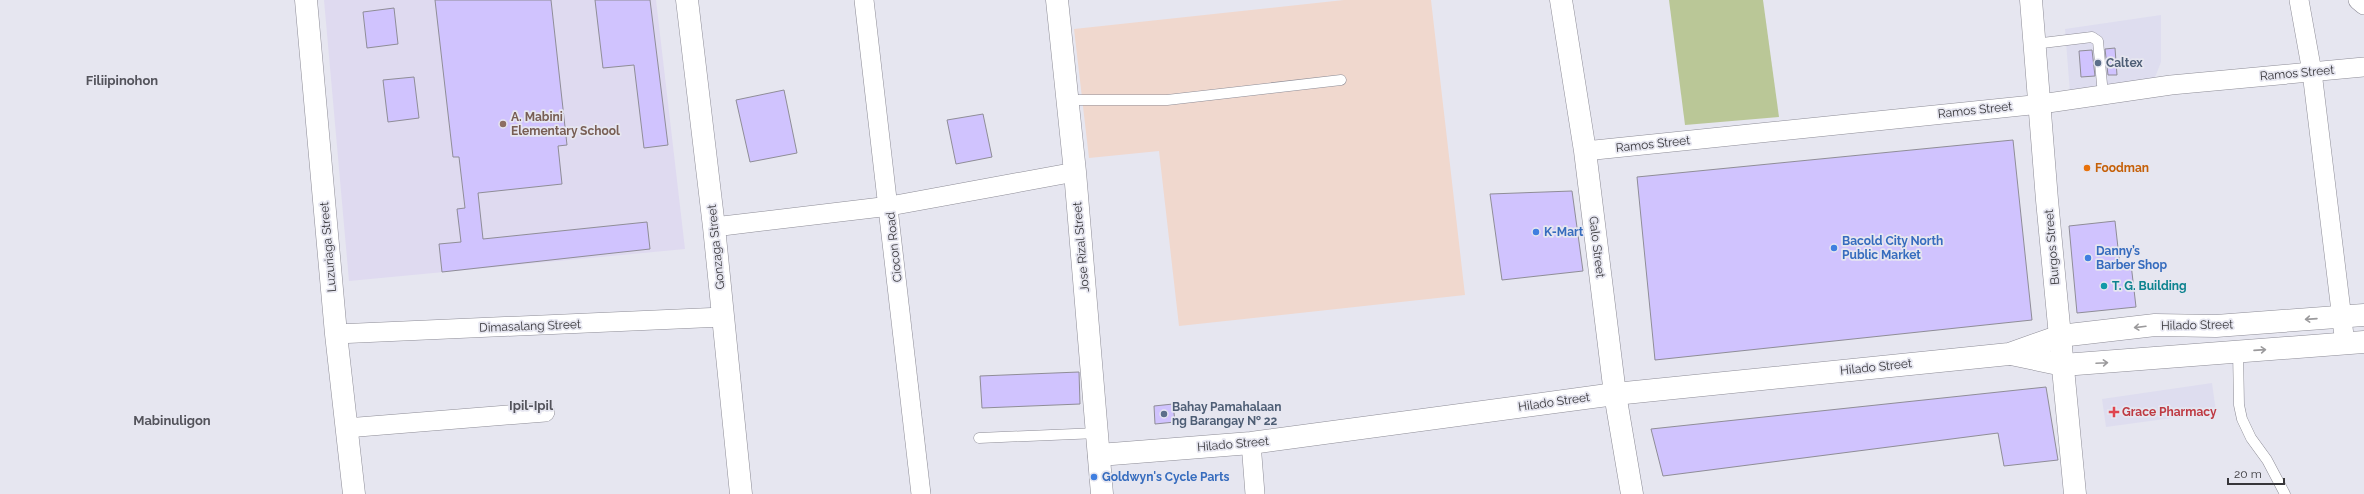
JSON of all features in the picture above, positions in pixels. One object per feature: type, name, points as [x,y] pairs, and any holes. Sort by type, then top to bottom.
[{"type":"street","name":"Luzuriaga Street","points":[[306,0],[336,334],[354,494]]},
{"type":"street","name":"Gonzaga Street","points":[[686,0],[714,227],[740,494]]},
{"type":"street","name":"Ciocon Road","points":[[864,0],[872,75],[890,206],[921,494]]},
{"type":"street","name":"Jose Rizal Street","points":[[1058,0],[1075,172],[1100,455],[1102,494]]},
{"type":"street","name":"Galo Street","points":[[1561,0],[1585,151],[1615,394],[1632,494]]},
{"type":"street","name":"Burgos Street","points":[[2031,0],[2034,44],[2041,104],[2047,200],[2075,494]]},
{"type":"street","points":[[2299,0],[2353,316],[2355,343]]},
{"type":"street","points":[[2358,0],[2364,5]]},
{"type":"street","name":"Ramos Street","points":[[1585,151],[2041,104],[2170,84],[2364,67]]},
{"type":"street","points":[[714,227],[890,206],[1075,172]]},
{"type":"street","name":"Hilado Street","points":[[1100,455],[1251,443],[1615,394],[2009,354],[2060,336],[2155,325],[2216,326],[2353,316]]},
{"type":"street","name":"Dimasalang Street","points":[[336,334],[723,318]]},
{"type":"street","points":[[2216,326],[2227,352]]},
{"type":"street","name":"Hilado Street","points":[[2009,354],[2063,365],[2120,362],[2227,352],[2355,343]]},
{"type":"street","points":[[346,428],[545,412]]},
{"type":"street","points":[[1251,443],[1255,494]]},
{"type":"lane","points":[[2034,44],[2092,38],[2098,41],[2103,95]]},
{"type":"lane","points":[[1068,100],[1167,100],[1341,80]]},
{"type":"lane","points":[[2227,352],[2242,419],[2251,438],[2267,460],[2285,494]]},
{"type":"lane","points":[[979,438],[1098,432]]},
{"type":"shaded area","name":"A. Mabini Elementary School","points":[[324,0],[656,0],[685,249],[349,281]]},
{"type":"shaded area","points":[[1344,0],[1431,0],[1465,295],[1179,326],[1159,151],[1089,158],[1074,29]]},
{"type":"shaded area","points":[[2161,15],[2161,62],[2152,85],[2070,93],[2065,29]]},
{"type":"shaded area","points":[[2212,383],[2216,412],[2106,427],[2102,399]]},
{"type":"green space","points":[[1669,0],[1763,0],[1779,117],[1685,125]]},
{"type":"building","points":[[435,0],[551,0],[567,145],[558,146],[562,184],[478,193],[483,239],[647,222],[650,249],[442,272],[439,244],[461,242],[457,209],[465,208],[459,157],[453,157]]},
{"type":"building","points":[[595,0],[650,0],[668,145],[644,148],[634,65],[603,68]]},
{"type":"building","points":[[394,8],[398,44],[367,48],[363,12]]},
{"type":"building","points":[[2115,48],[2117,75],[2108,75],[2105,49]]},
{"type":"building","points":[[2092,50],[2095,76],[2081,77],[2079,51]]},
{"type":"building","points":[[414,77],[419,118],[388,122],[383,80]]},
{"type":"building","points":[[784,90],[797,153],[750,162],[736,100]]},
{"type":"building","points":[[983,114],[992,157],[956,164],[947,120]]},
{"type":"building","name":"Bacold City North Public Market","points":[[2013,140],[2032,320],[1655,360],[1637,177]]},
{"type":"building","name":"K-Mart","points":[[1572,191],[1583,271],[1502,280],[1490,194]]},
{"type":"building","name":"T. G. Building","points":[[2115,221],[2120,266],[2131,264],[2136,307],[2077,313],[2069,226]]},
{"type":"building","points":[[1079,372],[1080,404],[982,408],[980,376]]},
{"type":"building","points":[[2046,387],[2058,460],[2004,466],[1998,433],[1663,476],[1651,429]]},
{"type":"building","name":"Bahay Pamahalaan ng Barangay № 22","points":[[1173,404],[1175,422],[1155,424],[1154,406]]},
{"type":"place","name":"Caltex","points":[[2098,63]]},
{"type":"place","name":"A. Mabini Elementary School","points":[[503,124]]},
{"type":"place","name":"Foodman","points":[[2087,168]]},
{"type":"place","name":"K-Mart","points":[[1536,232]]},
{"type":"place","name":"Bacold City North Public Market","points":[[1834,248]]},
{"type":"place","name":"Danny’s Barber Shop","points":[[2088,258]]},
{"type":"place","name":"T. G. Building","points":[[2104,286]]},
{"type":"place","name":"Grace Pharmacy","points":[[2114,412]]},
{"type":"place","name":"Bahay Pamahalaan ng Barangay № 22","points":[[1164,414]]},
{"type":"place","name":"Goldwyn's Cycle Parts","points":[[1094,477]]},
{"type":"district","name":"Filiipinohon","points":[[122,80]]},
{"type":"district","name":"Ipil-Ipil","points":[[531,405]]},
{"type":"district","name":"Mabinuligon","points":[[172,420]]}]
